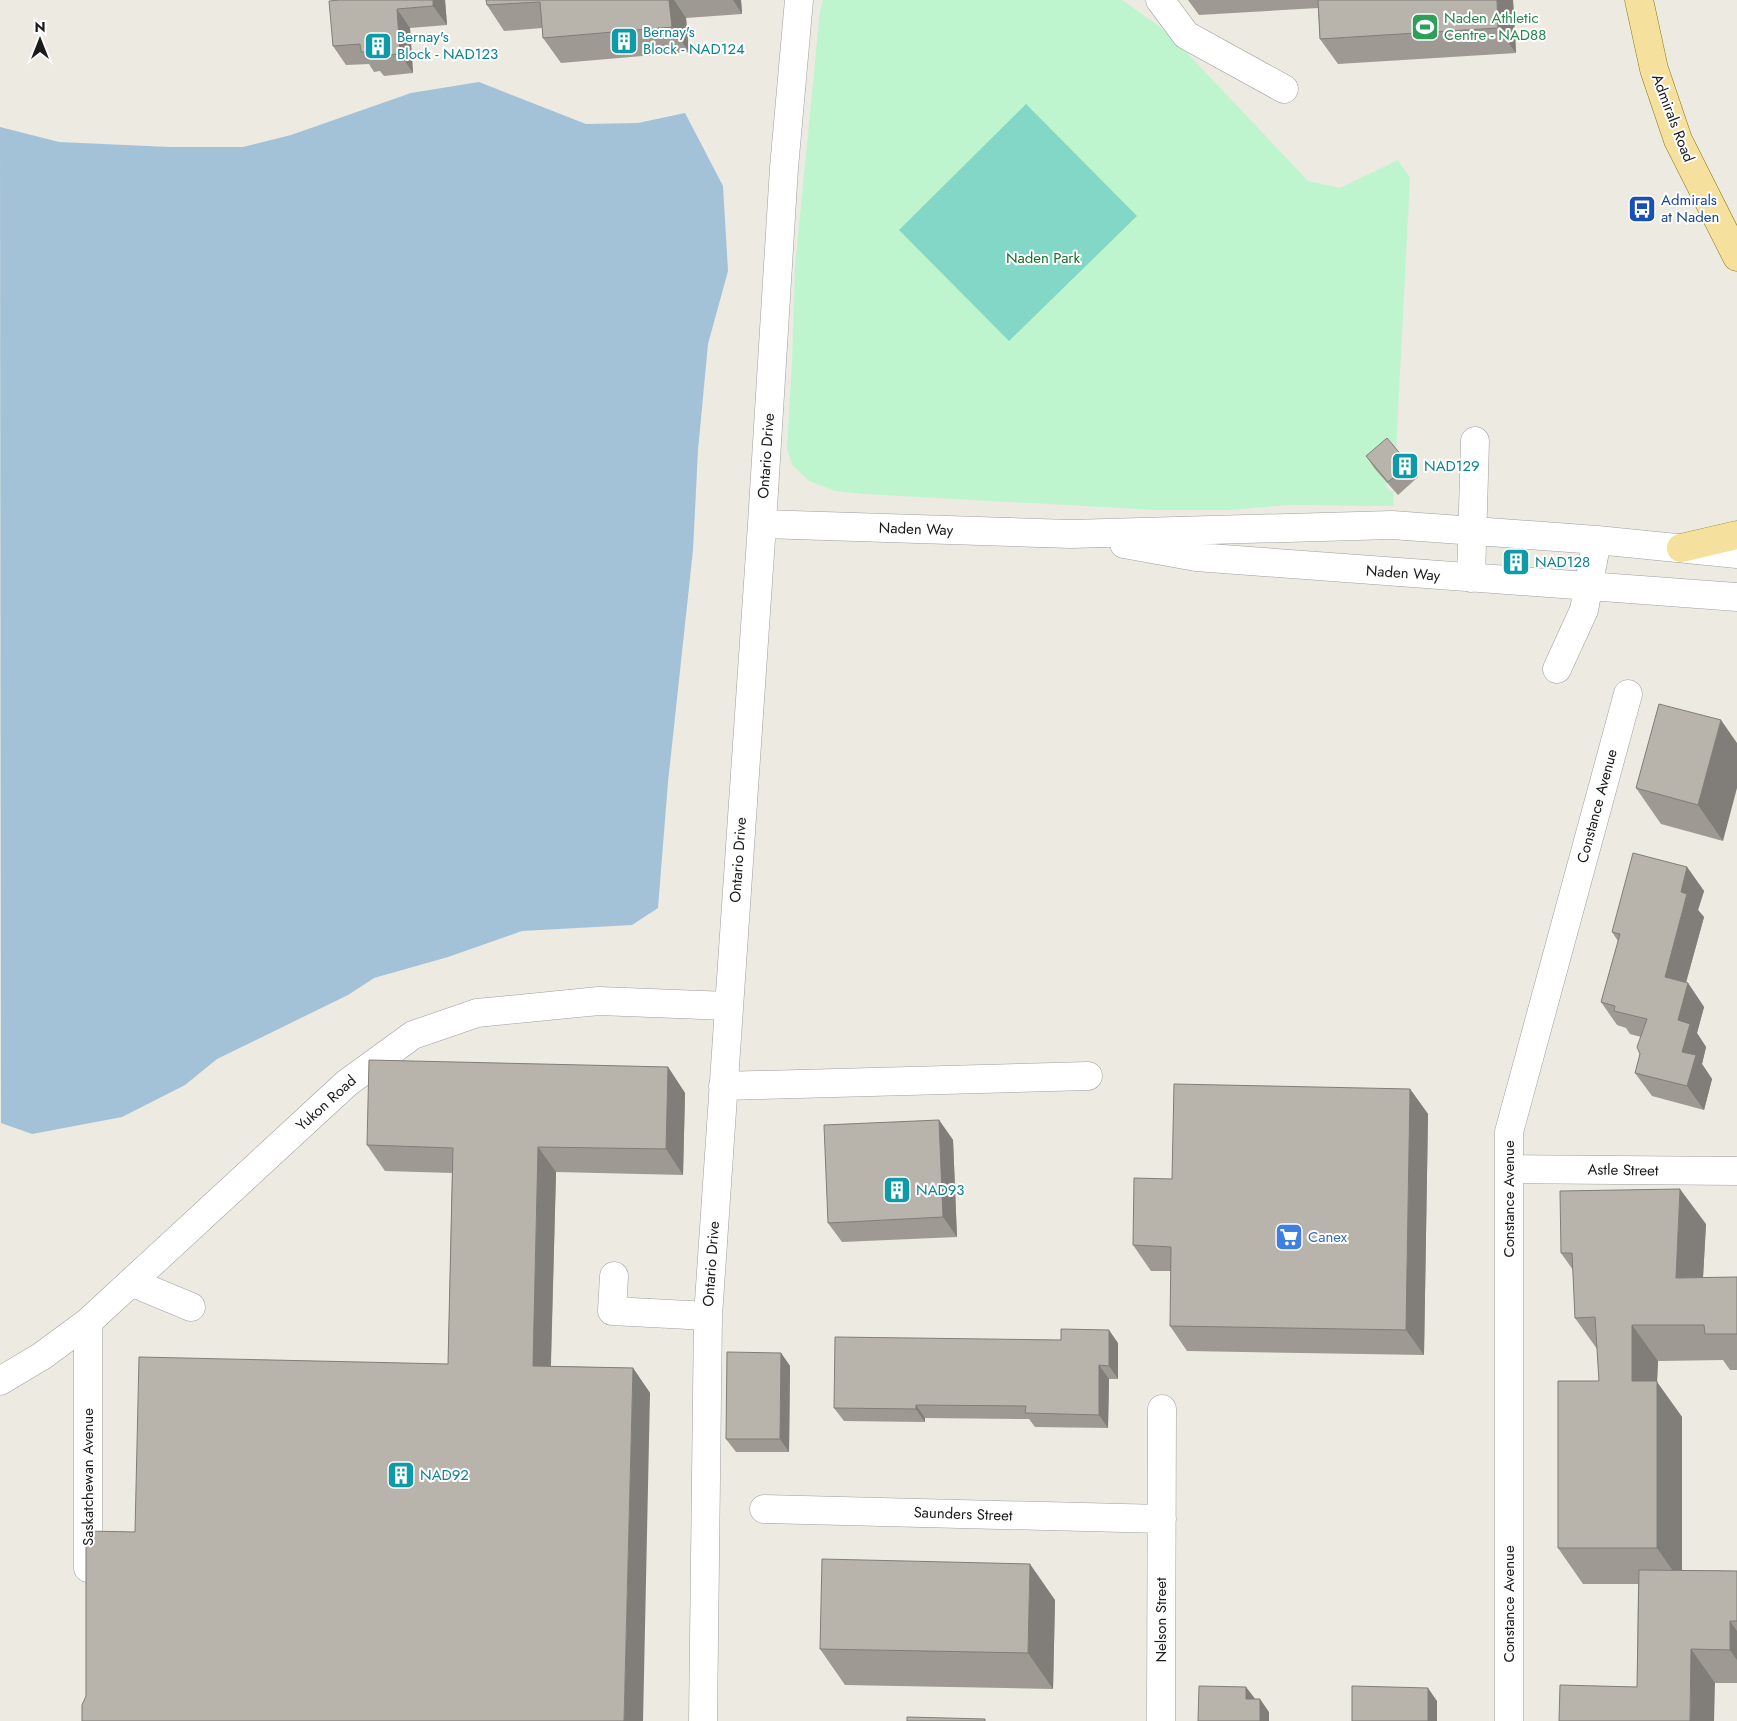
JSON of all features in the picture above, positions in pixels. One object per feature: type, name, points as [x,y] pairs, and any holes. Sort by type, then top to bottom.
[{"type":"main road","name":"Admirals Road","points":[[1639,0],[1654,69],[1678,140],[1737,257]]},
{"type":"main road","points":[[1681,548],[1737,535]]},
{"type":"street","name":"Ontario Drive","points":[[703,1721],[708,1316],[762,524],[784,168],[800,0]]},
{"type":"street","points":[[1160,0],[1186,35],[1284,89]]},
{"type":"street","points":[[1471,578],[1475,441]]},
{"type":"street","name":"Naden Way","points":[[762,524],[1071,534],[1392,525],[1597,540],[1737,554]]},
{"type":"street","name":"Naden Way","points":[[1071,534],[1196,557],[1737,597]]},
{"type":"street","points":[[1557,668],[1584,610],[1597,540]]},
{"type":"street","name":"Constance Avenue","points":[[1509,1721],[1509,1132],[1628,694]]},
{"type":"street","name":"Yukon Road","points":[[0,1381],[42,1356],[88,1322],[346,1083],[413,1035],[477,1013],[599,1001],[728,1006]]},
{"type":"street","points":[[723,1086],[1088,1076]]},
{"type":"street","name":"Astle Street","points":[[1509,1169],[1737,1171]]},
{"type":"street","points":[[614,1276],[612,1311],[708,1316]]},
{"type":"street","points":[[131,1282],[191,1307]]},
{"type":"street","name":"Saskatchewan Avenue","points":[[88,1322],[88,1591]]},
{"type":"street","name":"Nelson Street","points":[[1161,1721],[1162,1409]]},
{"type":"street","name":"Saunders Street","points":[[764,1509],[1162,1519]]},
{"type":"green space","name":"Naden Park","points":[[823,0],[1122,0],[1159,26],[1191,57],[1308,181],[1340,188],[1398,160],[1410,178],[1396,451],[1386,486],[1390,491],[1394,491],[1393,506],[1290,505],[1228,510],[1157,510],[865,494],[835,491],[809,481],[792,465],[787,448],[795,267],[820,11]]},
{"type":"green space","points":[[1026,104],[1137,216],[1009,341],[899,230]]},
{"type":"shaded area","points":[[479,82],[586,124],[638,123],[685,113],[723,186],[728,271],[708,344],[698,450],[693,550],[668,782],[658,908],[632,925],[522,931],[448,957],[374,978],[348,995],[217,1059],[185,1085],[122,1117],[32,1134],[1,1123],[0,127],[59,142],[169,147],[243,147],[291,135],[411,93]]},
{"type":"building","points":[[433,0],[433,6],[397,9],[400,54],[370,56],[370,52],[361,52],[360,44],[333,46],[329,1]]},
{"type":"building","points":[[486,0],[669,0],[672,27],[543,38],[540,2],[487,5]]},
{"type":"building","points":[[1318,0],[1497,0],[1498,28],[1320,39]]},
{"type":"building","points":[[1387,438],[1409,464],[1388,482],[1366,456]]},
{"type":"building","points":[[1659,704],[1721,720],[1698,805],[1636,788]]},
{"type":"building","points":[[1633,853],[1687,867],[1681,892],[1687,894],[1665,977],[1688,983],[1678,1020],[1690,1024],[1682,1052],[1696,1055],[1687,1086],[1635,1073],[1640,1054],[1637,1047],[1647,1019],[1614,1011],[1615,1006],[1601,1002],[1620,934],[1612,932]]},
{"type":"building","name":"NAD92","points":[[369,1060],[668,1067],[666,1149],[538,1147],[533,1366],[633,1368],[624,1721],[82,1721],[82,1705],[86,1696],[86,1531],[135,1532],[139,1357],[448,1364],[453,1148],[367,1145]]},
{"type":"building","name":"Canex","points":[[1174,1084],[1410,1089],[1406,1330],[1170,1326],[1171,1247],[1133,1245],[1134,1178],[1172,1179]]},
{"type":"building","name":"NAD93","points":[[939,1120],[943,1217],[828,1223],[824,1125]]},
{"type":"building","points":[[1680,1189],[1676,1278],[1737,1277],[1737,1334],[1705,1334],[1704,1325],[1632,1325],[1632,1381],[1657,1381],[1657,1548],[1558,1548],[1558,1381],[1599,1381],[1595,1317],[1575,1318],[1572,1253],[1561,1253],[1560,1191]]},
{"type":"building","points":[[1061,1329],[1109,1330],[1109,1366],[1099,1365],[1099,1415],[1025,1413],[1026,1406],[916,1405],[916,1409],[834,1408],[835,1337],[1061,1340]]},
{"type":"building","points":[[727,1352],[781,1353],[780,1439],[726,1439]]},
{"type":"building","points":[[822,1559],[1030,1564],[1028,1653],[820,1649]]},
{"type":"building","points":[[1639,1570],[1737,1571],[1737,1621],[1730,1621],[1730,1650],[1691,1649],[1690,1721],[1559,1721],[1560,1685],[1637,1687]]},
{"type":"building","points":[[1199,1686],[1246,1687],[1246,1699],[1260,1699],[1260,1721],[1198,1721]]},
{"type":"building","points":[[1352,1686],[1428,1688],[1428,1721],[1352,1721]]},
{"type":"building","points":[[907,1717],[985,1719],[985,1721],[907,1721]]},
{"type":"place","name":"Naden Athletic Centre - NAD88","points":[[1425,27]]},
{"type":"place","name":"Bernay's Block - NAD124","points":[[624,41]]},
{"type":"place","name":"Bernay's Block - NAD123","points":[[378,46]]},
{"type":"place","name":"Admirals at Naden","points":[[1642,209]]},
{"type":"place","name":"NAD129","points":[[1405,466]]},
{"type":"place","name":"NAD128","points":[[1516,562]]},
{"type":"place","name":"NAD93","points":[[897,1190]]},
{"type":"place","name":"Canex","points":[[1289,1237]]},
{"type":"place","name":"NAD92","points":[[401,1475]]}]
